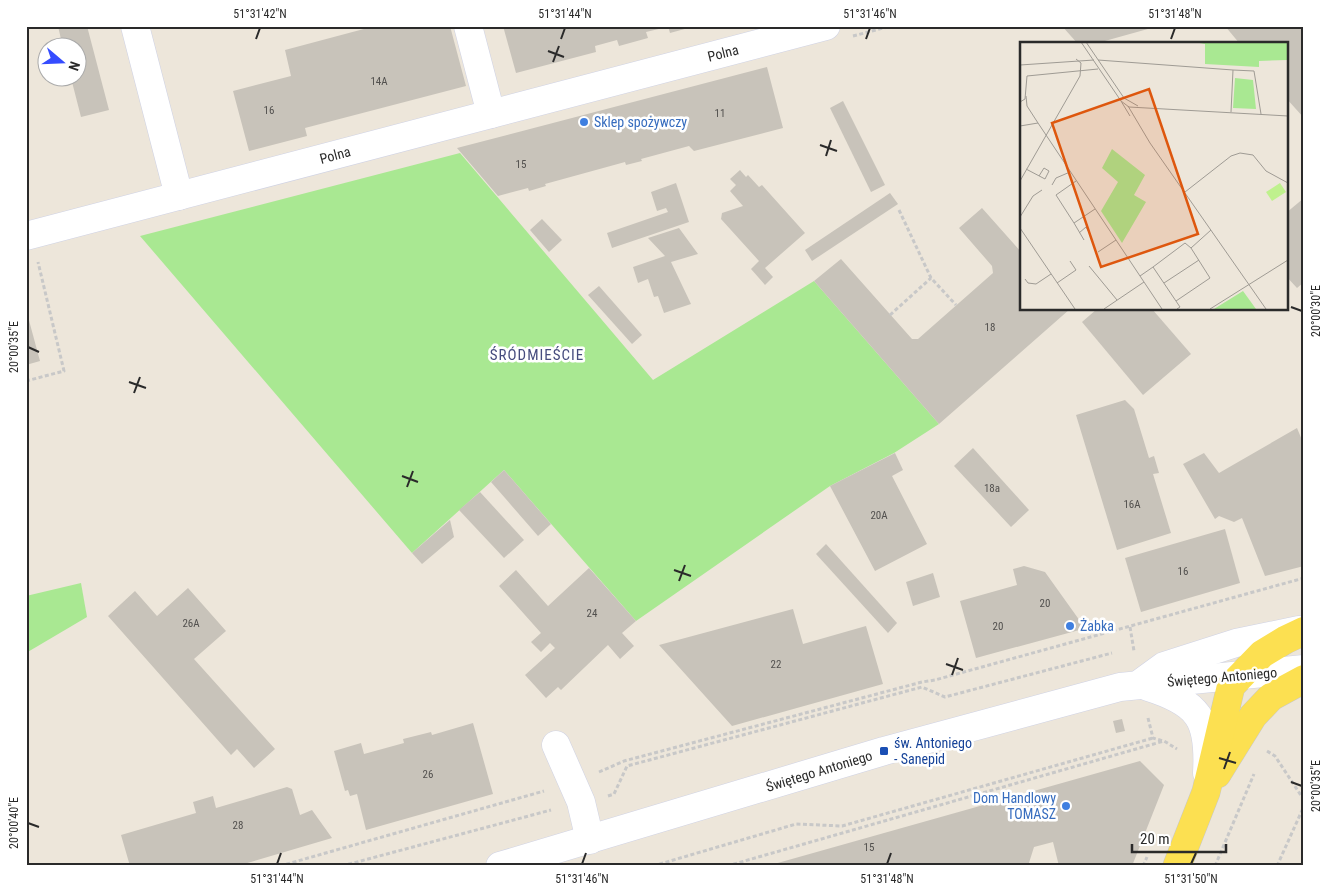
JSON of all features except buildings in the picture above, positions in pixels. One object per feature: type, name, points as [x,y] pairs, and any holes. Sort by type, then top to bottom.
[{"type":"main road","points":[[1177,866],[1206,792],[1231,686],[1262,654],[1304,630]]},
{"type":"main road","points":[[1206,792],[1253,716],[1271,697],[1304,678]]},
{"type":"street","points":[[135,26],[179,196]]},
{"type":"street","points":[[468,26],[491,114]]},
{"type":"street","name":"Polna","points":[[31,244],[179,196],[491,114],[780,32],[826,26]]},
{"type":"street","name":"Świętego Antoniego","points":[[1139,684],[1164,666],[1236,643],[1304,630]]},
{"type":"street","name":"Świętego Antoniego","points":[[500,866],[544,860],[590,840],[884,751],[1139,684],[1238,677],[1304,669]]},
{"type":"street","points":[[1139,684],[1175,695],[1187,703],[1200,717],[1209,748],[1206,792]]},
{"type":"street","points":[[556,745],[577,792],[590,840]]},
{"type":"path","points":[[899,210],[931,278],[956,305]]},
{"type":"path","points":[[26,381],[64,371],[31,244]]},
{"type":"path","points":[[890,315],[931,278]]},
{"type":"path","points":[[342,866],[577,792],[624,761],[922,682],[945,678],[1304,578]]},
{"type":"path","points":[[280,866],[577,792],[614,794],[626,766],[922,687],[945,697],[1112,653]]},
{"type":"path","points":[[652,866],[796,824],[842,826],[1153,738]]},
{"type":"path","points":[[727,866],[1164,741],[1184,753]]},
{"type":"path","points":[[1264,750],[1275,756],[1304,800]]},
{"type":"path","points":[[1277,866],[1304,806]]},
{"type":"path","points":[[1215,866],[1238,813]]},
{"type":"green space","points":[[460,153],[653,380],[814,281],[939,424],[894,453],[830,486],[636,621],[504,470],[412,553],[140,236]]},
{"type":"green space","points":[[81,583],[87,617],[26,653],[26,596]]},
{"type":"place","name":"Sklep spożywczy","points":[[584,122]]},
{"type":"place","name":"Żabka","points":[[1070,626]]},
{"type":"place","name":"św. Antoniego - Sanepid","points":[[884,751]]},
{"type":"place","name":"Dom Handlowy TOMASZ","points":[[1066,806]]},
{"type":"district","name":"ŚRÓDMIEŚCIE","points":[[537,355]]}]
